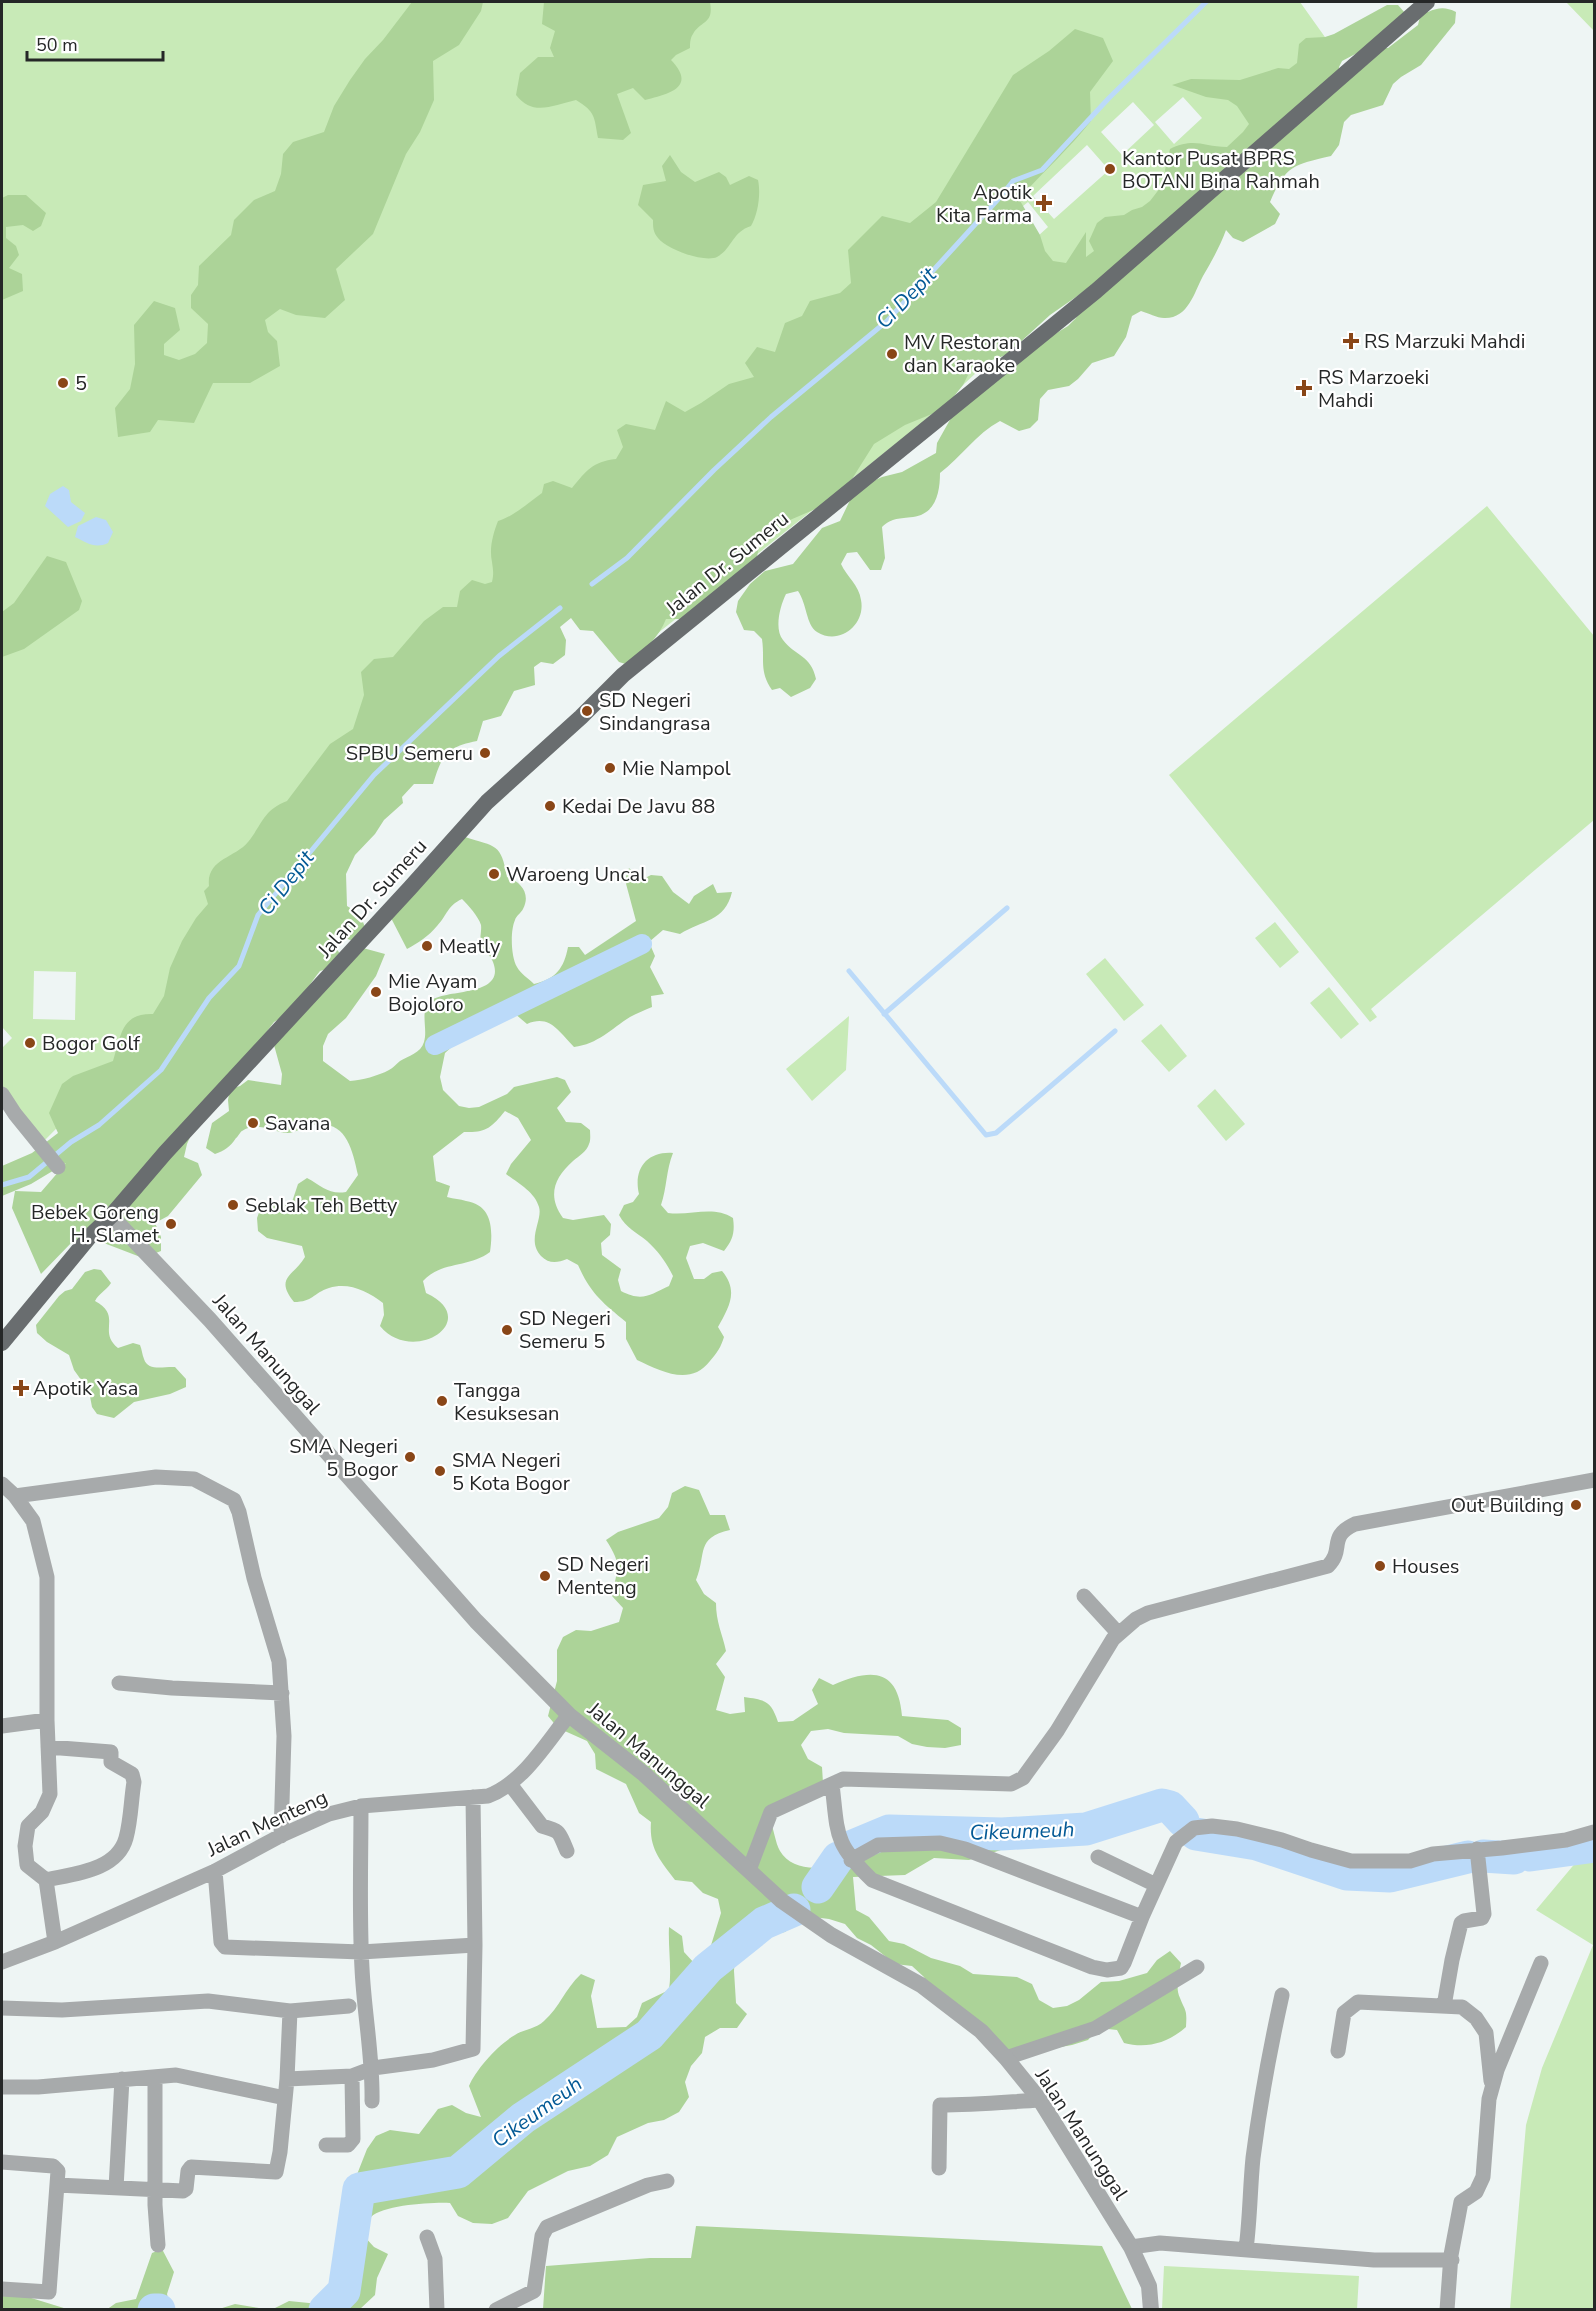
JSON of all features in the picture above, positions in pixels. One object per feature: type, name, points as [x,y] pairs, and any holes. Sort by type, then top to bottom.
[{"type":"main road","name":"Jalan Dr. Sumeru","points":[[111,1216],[165,1153],[487,802],[581,717],[623,675],[1096,291],[1427,2]]},
{"type":"main road","points":[[2,1343],[91,1235],[111,1216]]},
{"type":"street","points":[[2,1094],[15,1114],[58,1167]]},
{"type":"street","name":"Jalan Manunggal","points":[[111,1216],[210,1320],[476,1621],[569,1715],[644,1774],[782,1901],[831,1935],[929,1990],[981,2031],[1040,2100],[1131,2247],[1149,2286],[1151,2310]]},
{"type":"street","points":[[15,1496],[156,1477],[194,1479],[234,1500],[244,1529],[254,1578],[279,1661],[284,1736],[281,1836]]},
{"type":"street","points":[[749,1870],[771,1812],[843,1779],[1011,1784],[1023,1778],[1057,1731],[1113,1639],[1136,1619],[1157,1610],[1328,1566],[1334,1561],[1338,1537],[1355,1524],[1594,1480]]},
{"type":"street","points":[[2,1484],[15,1496],[33,1521],[47,1577],[47,1720],[50,1794],[42,1812],[28,1826],[24,1846],[27,1865],[46,1880],[55,1942]]},
{"type":"street","points":[[1084,1596],[1118,1633]]},
{"type":"street","points":[[119,1683],[282,1693]]},
{"type":"street","name":"Jalan Menteng","points":[[2,1962],[55,1942],[215,1871],[329,1814],[360,1806],[488,1796],[501,1791],[528,1766],[569,1715]]},
{"type":"street","points":[[2,1726],[47,1720]]},
{"type":"street","points":[[46,1880],[99,1868],[115,1856],[126,1839],[134,1782],[132,1774],[111,1762],[111,1752],[48,1747]]},
{"type":"street","points":[[510,1784],[542,1826],[554,1828],[558,1832],[567,1851]]},
{"type":"street","points":[[832,1784],[838,1839],[851,1860],[872,1880],[1092,1967],[1107,1970],[1121,1968],[1124,1964],[1142,1917],[1176,1842],[1194,1828],[1212,1826],[1237,1829],[1351,1861],[1410,1861],[1433,1854],[1566,1840],[1594,1832]]},
{"type":"street","points":[[288,2079],[352,2076],[373,2068],[434,2060],[473,2049],[473,1797]]},
{"type":"street","points":[[360,1806],[361,1952],[364,2000],[373,2068],[372,2101]]},
{"type":"street","points":[[851,1860],[878,1845],[940,1843],[965,1849],[1142,1917]]},
{"type":"street","points":[[1444,2006],[1461,1923],[1482,1918],[1484,1914],[1477,1849]]},
{"type":"street","points":[[1098,1857],[1156,1885]]},
{"type":"street","points":[[215,1871],[221,1942],[225,1947],[361,1952],[474,1945]]},
{"type":"street","points":[[1447,2310],[1451,2255],[1461,2202],[1476,2192],[1483,2177],[1487,2116],[1492,2087],[1540,1963]]},
{"type":"street","points":[[1006,2058],[1106,2023],[1197,1966]]},
{"type":"street","points":[[1246,2249],[1250,2223],[1253,2160],[1263,2085],[1282,1995]]},
{"type":"street","points":[[2,2008],[62,2010],[208,2001],[290,2011],[349,2006]]},
{"type":"street","points":[[1338,2051],[1344,2013],[1358,2002],[1462,2007],[1476,2018],[1486,2033],[1492,2087]]},
{"type":"street","points":[[57,2185],[179,2192],[186,2190],[188,2170],[191,2167],[276,2172],[288,2079],[290,2011]]},
{"type":"street","points":[[2,2087],[38,2087],[176,2075],[285,2098]]},
{"type":"street","points":[[326,2145],[348,2145],[353,2139],[352,2076]]},
{"type":"street","points":[[155,2077],[158,2245]]},
{"type":"street","points":[[116,2188],[122,2079]]},
{"type":"street","points":[[939,2168],[940,2105],[978,2105],[987,2102],[1040,2100]]},
{"type":"street","points":[[2,2162],[53,2166],[58,2171],[49,2292],[2,2289]]},
{"type":"street","points":[[496,2310],[534,2291],[542,2236],[547,2227],[648,2185],[667,2181]]},
{"type":"street","points":[[427,2237],[435,2259],[437,2310]]},
{"type":"street","points":[[1131,2247],[1160,2243],[1374,2260],[1452,2260]]},
{"type":"green space","name":"Bogor Golf","points":[[2,2],[1300,2],[1342,61],[1140,221],[922,423],[624,660],[580,600],[43,1142],[2,1100],[2,1048],[12,1038],[2,1027]],"holes":[[[1183,97],[1202,118],[1174,144],[1155,122]],[[1133,102],[1154,125],[1122,155],[1101,132]],[[1087,145],[1109,170],[1054,219],[1033,196]],[[1028,202],[1048,227],[1038,236],[1017,211]],[[34,971],[76,972],[75,1020],[33,1019]]]},
{"type":"green space","points":[[412,2],[483,2],[481,11],[459,45],[433,61],[434,100],[420,132],[406,154],[373,234],[336,269],[345,300],[325,318],[296,315],[280,309],[265,320],[268,332],[277,341],[280,366],[250,383],[213,383],[194,423],[158,420],[150,432],[118,437],[115,408],[130,389],[135,364],[134,325],[154,301],[175,308],[180,330],[164,344],[164,355],[179,360],[195,354],[207,343],[208,324],[191,308],[191,295],[198,285],[199,266],[231,235],[234,220],[254,200],[275,191],[281,174],[283,154],[293,142],[324,132],[334,106],[350,80]]},
{"type":"green space","points":[[544,2],[710,2],[711,9],[708,19],[692,36],[690,48],[671,60],[679,70],[681,77],[676,88],[645,100],[633,88],[617,94],[631,133],[623,140],[598,138],[591,112],[576,100],[536,108],[529,106],[516,95],[520,73],[538,57],[554,57],[550,48],[555,31],[542,24]]},
{"type":"green space","points":[[1566,2],[1594,2],[1594,31]]},
{"type":"green space","points":[[1387,5],[1398,5],[1405,13],[1363,50],[1342,61],[1339,67],[1339,78],[1363,68],[1380,48],[1388,48],[1418,25],[1422,8],[1428,12],[1442,8],[1456,12],[1455,23],[1421,65],[1393,84],[1383,105],[1351,115],[1344,122],[1339,145],[1331,156],[1299,165],[1286,174],[1270,202],[1280,214],[1275,224],[1243,242],[1233,238],[1226,230],[1185,310],[1172,317],[1161,318],[1141,311],[1132,316],[1126,337],[1114,356],[1092,363],[1069,386],[1048,390],[1040,399],[1038,420],[1030,428],[1019,431],[1000,421],[983,432],[940,473],[938,494],[927,512],[893,520],[882,527],[885,558],[881,570],[870,570],[857,552],[847,553],[841,564],[858,590],[861,600],[859,618],[849,631],[834,636],[825,636],[817,632],[813,629],[798,591],[786,594],[778,624],[780,635],[788,645],[807,660],[814,671],[816,679],[810,688],[791,697],[780,688],[772,690],[765,677],[762,639],[754,631],[744,630],[736,612],[738,601],[750,584],[765,571],[793,564],[822,528],[840,521],[853,494],[862,486],[882,477],[902,472],[936,453],[937,443],[951,418],[1050,337],[1068,326],[1076,318],[1086,290],[1050,315],[1006,355],[972,367],[963,385],[944,409],[905,425],[874,444],[852,479],[827,504],[783,523],[760,541],[756,562],[687,619],[666,619],[659,632],[632,666],[619,662],[593,631],[580,630],[571,618],[560,627],[566,640],[565,655],[553,664],[541,662],[534,667],[535,685],[514,691],[501,716],[483,721],[477,741],[458,746],[447,754],[439,766],[433,784],[414,784],[402,797],[403,803],[384,820],[375,834],[355,855],[346,874],[347,906],[360,914],[366,930],[355,942],[336,934],[335,947],[341,955],[363,948],[385,954],[376,976],[346,1018],[328,1034],[323,1046],[323,1061],[350,1081],[385,1072],[417,1052],[424,1042],[425,1011],[429,1002],[446,995],[482,987],[491,981],[495,973],[493,962],[484,950],[480,939],[480,922],[462,899],[450,907],[441,922],[430,933],[407,949],[391,918],[465,837],[495,848],[502,858],[507,877],[517,882],[523,889],[525,904],[513,925],[512,951],[518,969],[534,984],[558,972],[568,947],[579,947],[585,955],[636,921],[625,880],[629,868],[641,880],[651,875],[662,876],[673,892],[689,904],[694,896],[713,884],[717,893],[732,892],[724,909],[712,919],[680,934],[663,930],[649,942],[655,956],[650,967],[664,994],[651,996],[652,1007],[630,1017],[590,1043],[574,1047],[554,1026],[542,1021],[527,1024],[514,1013],[491,1028],[478,1031],[455,1044],[445,1053],[440,1077],[443,1090],[459,1106],[469,1108],[479,1107],[507,1094],[514,1087],[557,1077],[565,1080],[571,1092],[557,1108],[566,1122],[581,1123],[590,1130],[590,1142],[561,1174],[555,1188],[555,1202],[563,1218],[573,1220],[604,1215],[611,1224],[610,1235],[601,1243],[602,1255],[621,1269],[618,1280],[621,1291],[640,1297],[646,1296],[669,1286],[673,1276],[655,1249],[628,1227],[619,1215],[624,1205],[633,1202],[639,1194],[640,1170],[649,1159],[664,1153],[673,1153],[661,1205],[668,1213],[710,1211],[733,1218],[733,1236],[724,1251],[703,1243],[690,1246],[686,1258],[694,1279],[704,1279],[712,1273],[722,1271],[730,1285],[729,1306],[718,1327],[724,1337],[723,1341],[715,1355],[702,1369],[684,1375],[675,1374],[637,1360],[626,1339],[626,1322],[598,1297],[578,1265],[567,1259],[553,1262],[541,1256],[535,1243],[540,1212],[537,1202],[526,1188],[506,1174],[511,1164],[531,1140],[518,1118],[505,1111],[488,1128],[478,1132],[464,1132],[433,1156],[436,1181],[450,1186],[447,1197],[475,1203],[486,1213],[491,1228],[490,1252],[482,1257],[438,1270],[423,1281],[426,1293],[442,1304],[448,1315],[446,1326],[437,1335],[409,1342],[394,1337],[380,1326],[384,1315],[383,1303],[364,1291],[351,1287],[336,1286],[305,1301],[294,1302],[288,1294],[286,1282],[305,1257],[302,1246],[267,1238],[258,1231],[257,1218],[261,1207],[270,1202],[291,1205],[298,1184],[307,1178],[330,1191],[346,1192],[358,1175],[346,1138],[333,1126],[323,1124],[289,1133],[253,1127],[241,1131],[221,1152],[215,1154],[206,1148],[212,1123],[229,1111],[230,1089],[248,1080],[281,1085],[282,1074],[274,1045],[336,966],[320,971],[295,1006],[274,1022],[194,1128],[184,1157],[198,1163],[202,1175],[168,1216],[155,1223],[161,1237],[161,1251],[143,1258],[96,1240],[74,1240],[41,1274],[12,1208],[15,1191],[41,1192],[66,1163],[31,1184],[2,1196],[2,1166],[32,1153],[58,1133],[49,1113],[62,1084],[73,1076],[113,1061],[121,1035],[128,1022],[134,1017],[153,1014],[164,996],[170,968],[182,941],[208,904],[204,891],[209,886],[212,870],[248,842],[268,813],[287,801],[330,744],[353,729],[364,695],[361,672],[374,659],[393,657],[424,621],[443,607],[457,607],[460,591],[472,580],[485,584],[492,582],[491,546],[498,521],[515,513],[542,493],[544,484],[553,481],[572,488],[595,465],[616,459],[623,447],[617,430],[626,424],[655,430],[666,401],[685,412],[729,384],[754,377],[745,363],[757,347],[775,352],[785,323],[802,316],[810,301],[840,293],[851,283],[848,250],[882,216],[910,223],[936,202],[1013,75],[1049,51],[1075,29],[1103,38],[1113,61],[1090,92],[1091,121],[1019,199],[1040,235],[1045,251],[1053,261],[1066,263],[1086,232],[1086,257],[1094,251],[1089,241],[1097,223],[1105,217],[1124,215],[1150,201],[1167,179],[1165,170],[1170,149],[1193,143],[1227,147],[1249,124],[1237,106],[1228,100],[1206,97],[1172,85],[1191,79],[1240,80],[1278,68],[1289,69],[1297,63],[1299,44],[1306,38],[1334,34]]},
{"type":"green space","points":[[670,155],[681,172],[695,182],[719,172],[726,177],[730,185],[749,176],[758,180],[758,204],[751,226],[740,232],[726,250],[717,257],[695,257],[662,242],[655,234],[653,220],[638,205],[643,185],[666,181],[662,166]]},
{"type":"green space","points":[[8,195],[26,195],[46,213],[41,226],[33,231],[23,225],[6,227],[6,238],[16,246],[19,255],[9,268],[22,274],[23,291],[2,300],[2,198]]},
{"type":"green space","points":[[1487,506],[1594,636],[1594,820],[1371,1009],[1377,1017],[1370,1022],[1169,775]]},
{"type":"green space","points":[[47,556],[66,562],[82,601],[79,610],[24,649],[2,657],[2,612],[14,603]]},
{"type":"green space","points":[[1275,922],[1299,952],[1280,968],[1255,938]]},
{"type":"green space","points":[[1105,958],[1144,1005],[1124,1021],[1086,974]]},
{"type":"green space","points":[[1329,987],[1359,1024],[1341,1039],[1310,1003]]},
{"type":"green space","points":[[849,1016],[846,1070],[812,1101],[786,1069]]},
{"type":"green space","points":[[1161,1024],[1187,1056],[1169,1072],[1141,1041]]},
{"type":"green space","points":[[1215,1089],[1245,1124],[1226,1141],[1197,1106]]},
{"type":"green space","points":[[94,1269],[101,1270],[111,1283],[95,1301],[107,1312],[109,1336],[112,1342],[118,1348],[133,1343],[140,1345],[144,1359],[149,1366],[175,1367],[186,1379],[186,1387],[170,1394],[134,1402],[114,1418],[97,1414],[92,1407],[89,1391],[74,1370],[69,1355],[37,1333],[36,1325],[59,1296],[72,1289],[85,1272]]},
{"type":"green space","points":[[685,1486],[699,1490],[710,1515],[725,1515],[730,1530],[711,1537],[707,1542],[696,1580],[704,1594],[716,1603],[718,1622],[726,1651],[716,1664],[725,1677],[716,1710],[730,1714],[745,1712],[744,1697],[758,1699],[770,1706],[778,1722],[793,1721],[818,1704],[812,1690],[819,1678],[833,1685],[859,1676],[870,1675],[888,1680],[895,1688],[902,1716],[948,1720],[961,1728],[961,1745],[945,1748],[912,1744],[898,1736],[844,1733],[828,1729],[811,1731],[801,1745],[808,1759],[822,1767],[823,1783],[770,1820],[778,1847],[784,1857],[804,1867],[835,1864],[859,1850],[859,1835],[872,1827],[887,1828],[914,1818],[931,1820],[992,1838],[1001,1850],[969,1860],[934,1858],[905,1875],[853,1877],[856,1910],[869,1917],[889,1941],[904,1944],[931,1958],[960,1966],[973,1974],[1017,1977],[1032,1984],[1039,2000],[1053,2008],[1067,2006],[1079,2000],[1101,1982],[1119,1981],[1147,1973],[1157,1960],[1170,1951],[1181,1963],[1178,1990],[1186,2011],[1186,2027],[1165,2041],[1149,2045],[1124,2043],[1117,2030],[1099,2028],[1088,2040],[1012,2056],[930,1991],[924,1977],[912,1966],[895,1964],[871,1945],[857,1938],[845,1924],[813,1917],[797,1920],[785,1932],[763,1936],[748,1942],[735,1953],[736,2003],[747,2014],[737,2028],[720,2028],[705,2037],[702,2053],[691,2066],[685,2082],[689,2097],[679,2112],[664,2120],[648,2123],[617,2137],[608,2155],[590,2166],[568,2171],[528,2191],[508,2218],[492,2224],[473,2223],[458,2216],[450,2203],[409,2205],[377,2213],[367,2223],[363,2235],[374,2247],[388,2254],[377,2278],[375,2295],[360,2309],[216,2310],[235,2304],[275,2308],[289,2301],[319,2304],[333,2300],[354,2280],[348,2234],[353,2205],[359,2189],[356,2177],[367,2149],[376,2136],[390,2130],[419,2134],[438,2109],[452,2105],[466,2113],[481,2117],[469,2086],[477,2072],[509,2039],[544,2021],[581,1974],[595,1980],[591,1996],[597,2028],[626,2027],[637,2017],[642,2003],[669,1990],[669,1927],[682,1936],[684,1952],[695,1964],[708,1955],[721,1913],[718,1899],[703,1893],[692,1882],[675,1880],[660,1860],[654,1847],[651,1822],[639,1813],[626,1784],[596,1769],[595,1754],[587,1741],[558,1728],[548,1716],[557,1681],[557,1650],[563,1637],[576,1630],[591,1631],[619,1622],[623,1608],[612,1596],[617,1562],[606,1540],[618,1532],[659,1518],[668,1507],[672,1493]]},
{"type":"green space","points":[[1594,1850],[1594,2309],[1510,2309],[1526,2125],[1542,2068],[1593,1945],[1536,1910],[1582,1855]]},
{"type":"green space","points":[[696,2226],[1102,2246],[1132,2309],[543,2309],[546,2266],[650,2258],[691,2258]]},
{"type":"green space","points":[[162,2249],[174,2272],[167,2294],[170,2306],[176,2309],[106,2310],[116,2303],[136,2299],[152,2253]]},
{"type":"green space","points":[[1164,2266],[1359,2276],[1357,2309],[1162,2309]]},
{"type":"green space","points":[[2,2294],[28,2297],[67,2309],[2,2310]]},
{"type":"water","points":[[63,486],[69,490],[71,502],[85,513],[81,521],[68,527],[45,506],[50,494]]},
{"type":"water","points":[[96,517],[106,520],[113,532],[108,543],[95,545],[75,537],[78,526]]},
{"type":"waterway","name":"Ci Depit","points":[[592,584],[627,558],[714,470],[771,417],[887,321],[1013,181],[1042,170],[1109,98],[1206,2]]},
{"type":"waterway","name":"Ci Depit","points":[[2,1185],[29,1177],[71,1142],[99,1125],[161,1070],[209,998],[239,966],[258,915],[374,775],[499,656],[560,608]]},
{"type":"waterway","points":[[884,1014],[1007,908]]},
{"type":"waterway","points":[[435,1045],[642,944]]},
{"type":"waterway","points":[[849,971],[986,1135],[996,1133],[1115,1031]]},
{"type":"waterway","name":"Cikeumeuh","points":[[853,1846],[889,1831],[1002,1834],[1086,1829],[1162,1805],[1170,1807],[1183,1821]]},
{"type":"waterway","name":"Cikeumeuh","points":[[1196,1834],[1257,1844],[1347,1874],[1390,1876],[1468,1857]]},
{"type":"waterway","name":"Cikeumeuh","points":[[1530,1855],[1594,1846]]},
{"type":"waterway","name":"Cikeumeuh","points":[[1483,1856],[1514,1858]]},
{"type":"waterway","name":"Cikeumeuh","points":[[818,1887],[838,1858]]},
{"type":"waterway","name":"Cikeumeuh","points":[[325,2310],[344,2291],[359,2189],[458,2172],[523,2118],[649,2035],[708,1968],[764,1923],[794,1910]]},
{"type":"waterway","name":"Cikeumeuh","points":[[154,2310],[159,2310]]},
{"type":"place","name":"Kantor Pusat BPRS BOTANI Bina Rahmah","points":[[1110,169]]},
{"type":"place","name":"Apotik Kita Farma","points":[[1044,203]]},
{"type":"place","name":"RS Marzuki Mahdi","points":[[1351,341]]},
{"type":"place","name":"MV Restoran dan Karaoke","points":[[892,354]]},
{"type":"place","name":"5","points":[[63,383]]},
{"type":"place","name":"RS Marzoeki Mahdi","points":[[1304,388]]},
{"type":"place","name":"SD Negeri Sindangrasa","points":[[587,711]]},
{"type":"place","name":"SPBU Semeru","points":[[485,753]]},
{"type":"place","name":"Mie Nampol","points":[[610,768]]},
{"type":"place","name":"Kedai De Javu 88","points":[[550,806]]},
{"type":"place","name":"Waroeng Uncal","points":[[494,874]]},
{"type":"place","name":"Meatly","points":[[427,946]]},
{"type":"place","name":"Mie Ayam Bojoloro","points":[[376,992]]},
{"type":"place","name":"Bogor Golf","points":[[30,1043]]},
{"type":"place","name":"Savana","points":[[253,1123]]},
{"type":"place","name":"Seblak Teh Betty","points":[[233,1205]]},
{"type":"place","name":"Bebek Goreng H. Slamet","points":[[171,1224]]},
{"type":"place","name":"SD Negeri Semeru 5","points":[[507,1330]]},
{"type":"place","name":"Apotik Yasa","points":[[21,1388]]},
{"type":"place","name":"Tangga Kesuksesan","points":[[442,1401]]},
{"type":"place","name":"SMA Negeri 5 Bogor","points":[[410,1457]]},
{"type":"place","name":"SMA Negeri 5 Kota Bogor","points":[[440,1471]]},
{"type":"place","name":"Out Building","points":[[1576,1505]]},
{"type":"place","name":"Houses","points":[[1380,1566]]},
{"type":"place","name":"SD Negeri Menteng","points":[[545,1576]]}]
